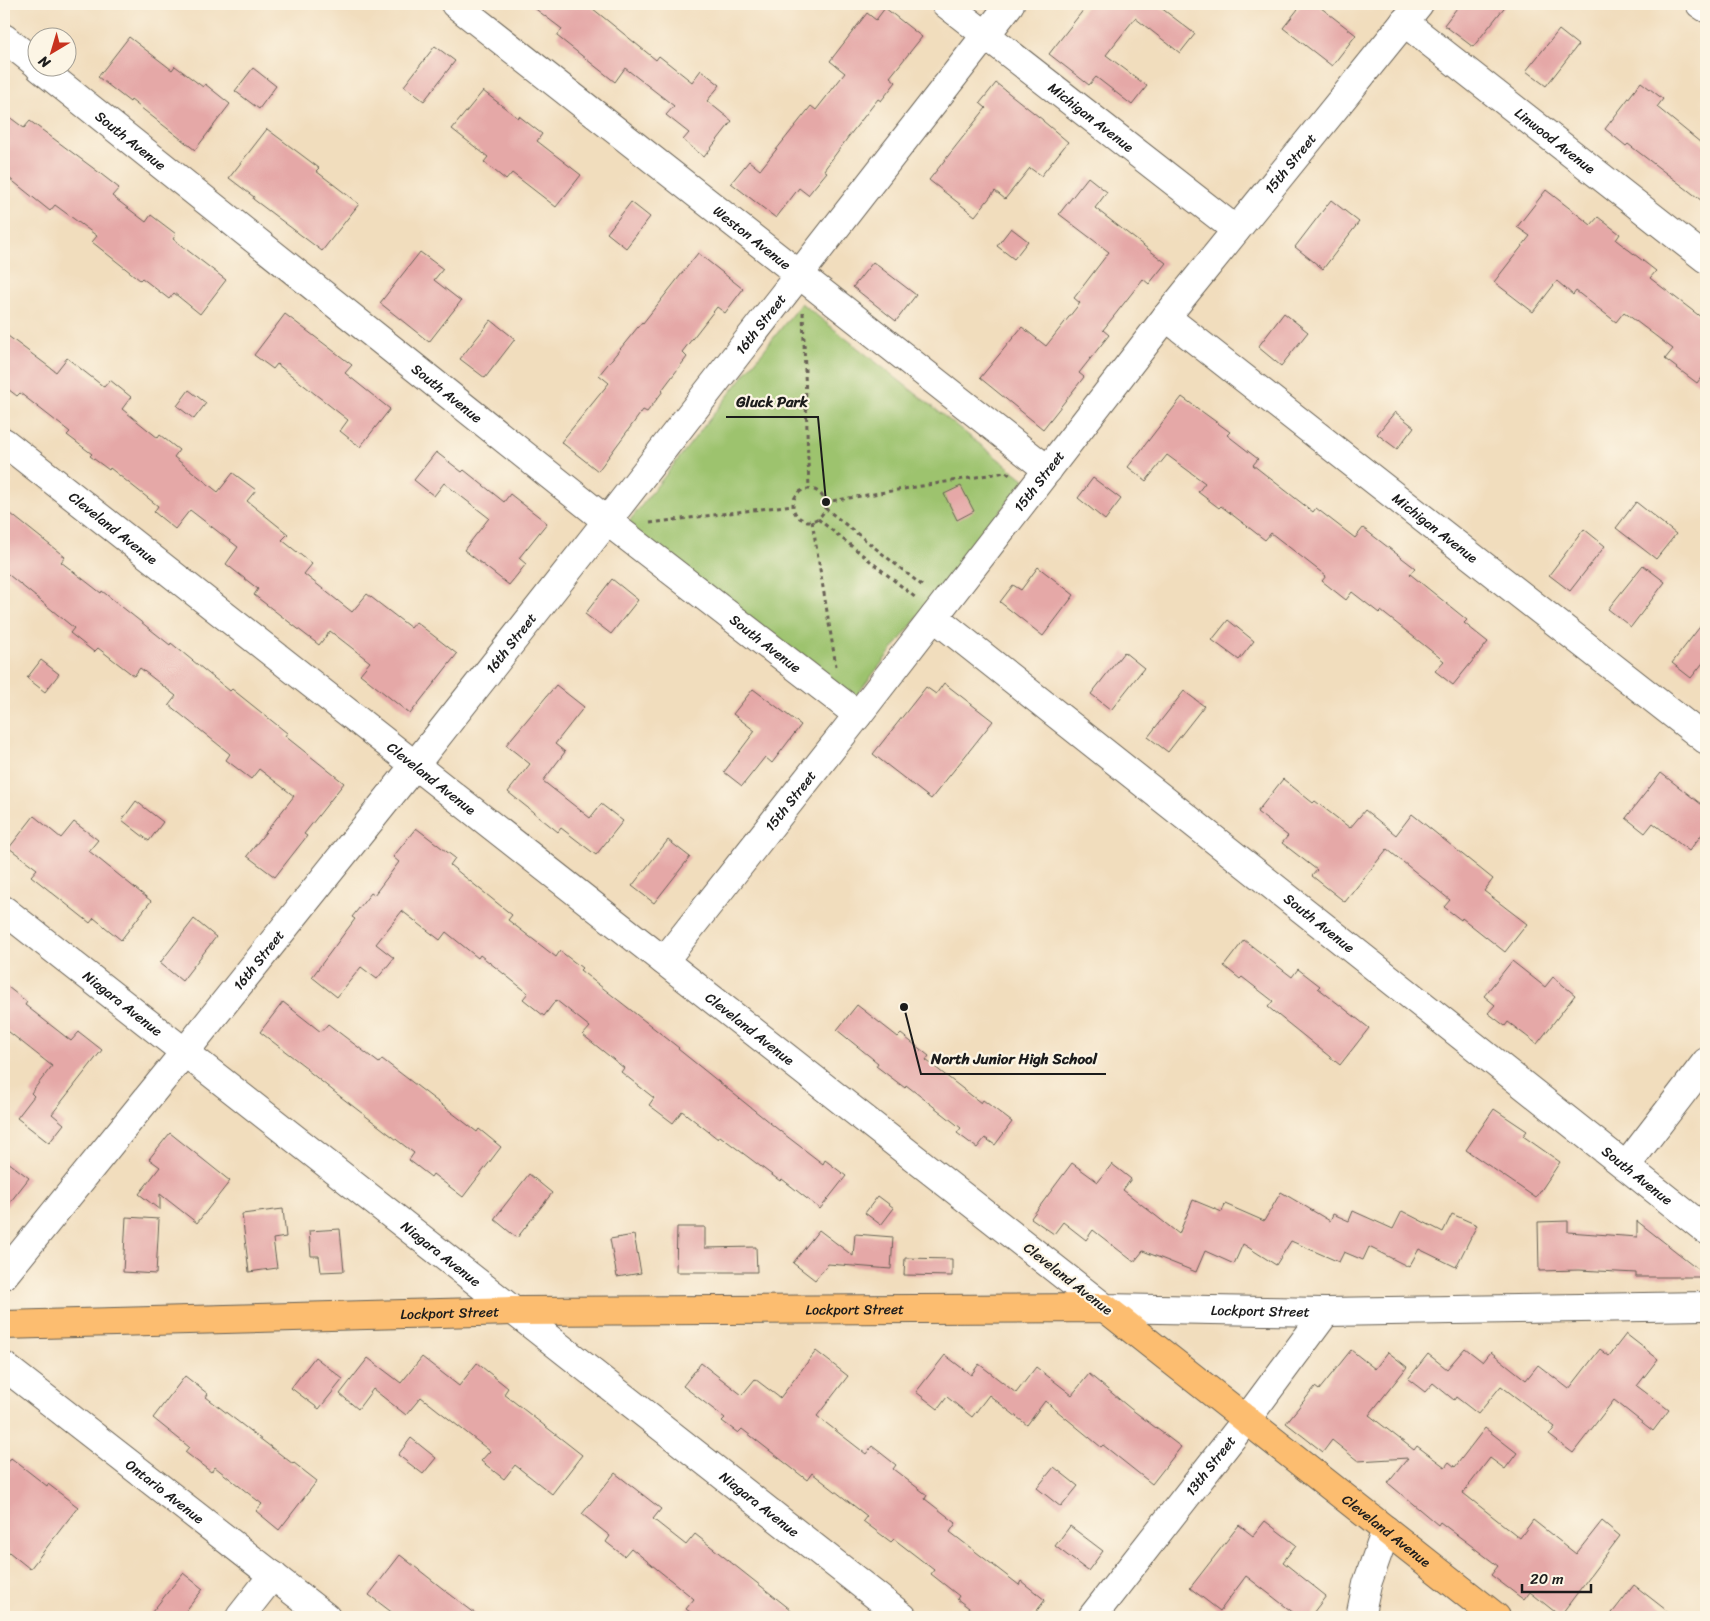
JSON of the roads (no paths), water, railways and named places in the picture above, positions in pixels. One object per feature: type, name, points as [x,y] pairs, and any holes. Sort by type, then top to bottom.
[{"type":"main road","name":"Lockport Street","points":[[4,1325],[514,1311],[1105,1308]]},
{"type":"main road","name":"Cleveland Avenue","points":[[1105,1308],[1496,1617]]},
{"type":"street","name":"Weston Avenue","points":[[456,4],[1048,470]]},
{"type":"street","name":"Michigan Avenue","points":[[946,4],[1236,230]]},
{"type":"street","name":"16th Street","points":[[4,1275],[414,766],[608,521],[1010,4]]},
{"type":"street","points":[[1700,4],[1706,8]]},
{"type":"street","name":"15th Street","points":[[664,961],[858,715],[920,606],[1048,470],[1166,317],[1411,13]]},
{"type":"street","name":"Linwood Avenue","points":[[1411,13],[1706,259]]},
{"type":"street","name":"South Avenue","points":[[4,38],[28,57]]},
{"type":"street","name":"South Avenue","points":[[54,78],[608,521],[858,715]]},
{"type":"street","name":"Michigan Avenue","points":[[1166,317],[1706,740]]},
{"type":"street","name":"Cleveland Avenue","points":[[4,442],[1105,1308]]},
{"type":"street","name":"South Avenue","points":[[920,606],[1706,1230]]},
{"type":"street","name":"Niagara Avenue","points":[[4,910],[903,1617]]},
{"type":"street","points":[[1626,1166],[1706,1062]]},
{"type":"street","name":"Lockport Street","points":[[1105,1308],[1326,1312],[1706,1306]]},
{"type":"street","name":"13th Street","points":[[1092,1617],[1246,1420],[1326,1312]]},
{"type":"street","name":"Ontario Avenue","points":[[4,1366],[326,1617]]},
{"type":"street","points":[[1360,1617],[1368,1584],[1386,1530]]},
{"type":"street","points":[[240,1617],[273,1575]]},
{"type":"place","name":"Gluck Park","points":[[826,502]]},
{"type":"place","name":"North Junior High School","points":[[904,1007]]}]
